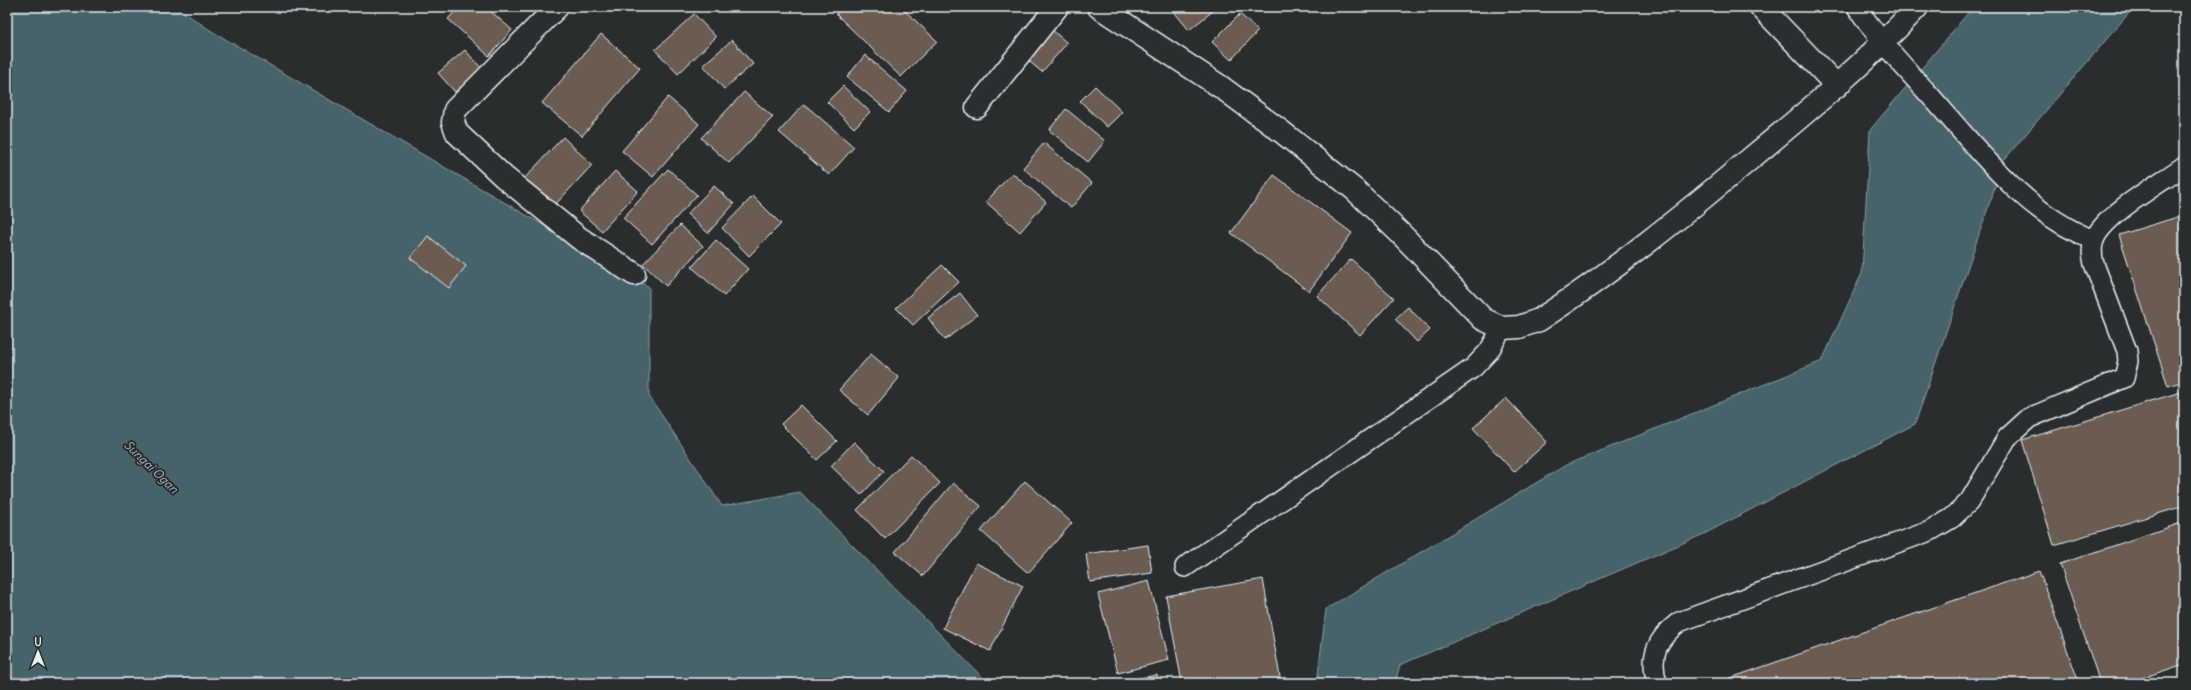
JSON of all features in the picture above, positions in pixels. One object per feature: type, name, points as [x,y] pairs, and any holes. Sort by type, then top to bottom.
[{"type":"street","points":[[557,7],[455,110],[453,122],[457,133],[504,177],[579,238],[634,274]]},
{"type":"street","points":[[977,107],[1057,7]]},
{"type":"street","points":[[1099,7],[1221,87],[1282,132],[1355,190],[1402,235],[1482,319],[1502,328],[1519,327],[1539,320],[1667,228],[1837,86],[1888,48],[1917,7]]},
{"type":"street","points":[[1761,7],[1837,86]]},
{"type":"lane","points":[[1857,7],[1888,48],[2000,175],[2043,211],[2094,240]]},
{"type":"lane","points":[[1657,683],[1653,664],[1655,649],[1664,633],[1679,622],[1930,531],[1952,518],[1969,502],[2007,438],[2029,418],[2124,378],[2128,366],[2127,351],[2094,264],[2092,252],[2094,240],[2108,219],[2184,166]]},
{"type":"lane","points":[[1185,567],[1473,368],[1489,351],[1502,328]]},
{"type":"water","name":"Sungai Ogan","points":[[7,7],[176,7],[210,30],[649,287],[649,396],[722,506],[800,492],[988,683],[7,683]]},
{"type":"water","points":[[1973,7],[2134,7],[2004,160],[1915,424],[1704,534],[1400,665],[1395,683],[1317,683],[1326,609],[1566,465],[1822,361],[1862,273],[1870,130]]},
{"type":"building","points":[[459,7],[486,7],[512,30],[489,56],[448,19]]},
{"type":"building","points":[[842,7],[901,7],[937,41],[901,77],[836,14]]},
{"type":"building","points":[[1218,7],[1189,30],[1171,8]]},
{"type":"building","points":[[694,14],[716,37],[678,74],[655,50]]},
{"type":"building","points":[[1240,14],[1258,31],[1231,60],[1212,42]]},
{"type":"building","points":[[1050,28],[1067,43],[1042,72],[1025,58]]},
{"type":"building","points":[[601,34],[640,68],[582,136],[542,103]]},
{"type":"building","points":[[732,40],[753,64],[724,89],[703,65]]},
{"type":"building","points":[[465,50],[482,69],[455,92],[438,73]]},
{"type":"building","points":[[865,55],[907,91],[889,112],[847,77]]},
{"type":"building","points":[[843,86],[870,112],[854,128],[827,102]]},
{"type":"building","points":[[1095,86],[1122,112],[1107,127],[1080,101]]},
{"type":"building","points":[[744,92],[773,117],[729,163],[701,138]]},
{"type":"building","points":[[668,97],[699,124],[653,177],[622,151]]},
{"type":"building","points":[[804,104],[854,147],[829,175],[779,132]]},
{"type":"building","points":[[1066,109],[1105,141],[1088,162],[1049,130]]},
{"type":"building","points":[[563,137],[592,165],[553,207],[524,179]]},
{"type":"building","points":[[1044,143],[1092,183],[1071,208],[1023,168]]},
{"type":"building","points":[[668,169],[697,195],[652,244],[623,218]]},
{"type":"building","points":[[615,171],[638,191],[602,231],[579,211]]},
{"type":"building","points":[[1012,173],[1046,202],[1020,232],[986,202]]},
{"type":"building","points":[[1274,175],[1352,233],[1309,291],[1231,233]]},
{"type":"building","points":[[714,186],[734,204],[708,233],[687,214]]},
{"type":"building","points":[[753,196],[781,224],[749,256],[722,228]]},
{"type":"building","points":[[2184,215],[2184,381],[2168,386],[2119,235]]},
{"type":"building","points":[[680,225],[703,246],[666,286],[643,264]]},
{"type":"building","points":[[428,236],[466,266],[449,288],[410,258]]},
{"type":"building","points":[[716,240],[748,269],[724,296],[692,267]]},
{"type":"building","points":[[1351,259],[1394,298],[1360,335],[1317,296]]},
{"type":"building","points":[[942,265],[959,282],[913,325],[896,308]]},
{"type":"building","points":[[960,293],[977,315],[945,340],[928,318]]},
{"type":"building","points":[[1408,307],[1430,330],[1417,342],[1395,319]]},
{"type":"building","points":[[871,354],[899,378],[868,415],[839,390]]},
{"type":"building","points":[[2184,391],[2184,506],[2054,545],[2022,440]]},
{"type":"building","points":[[1506,398],[1547,442],[1514,472],[1473,428]]},
{"type":"building","points":[[801,405],[837,441],[817,460],[781,424]]},
{"type":"building","points":[[854,442],[884,471],[861,495],[831,466]]},
{"type":"building","points":[[911,455],[940,483],[885,539],[857,510]]},
{"type":"building","points":[[1025,481],[1072,523],[1028,573],[981,531]]},
{"type":"building","points":[[953,483],[981,506],[923,576],[895,552]]},
{"type":"building","points":[[2184,522],[2184,664],[2127,683],[2100,683],[2060,564]]},
{"type":"building","points":[[1148,545],[1152,573],[1090,582],[1086,554]]},
{"type":"building","points":[[976,563],[1023,586],[990,651],[943,628]]},
{"type":"building","points":[[2039,571],[2079,683],[1716,683]]},
{"type":"building","points":[[1263,579],[1281,683],[1182,683],[1166,596]]},
{"type":"building","points":[[1149,581],[1169,660],[1118,673],[1098,594]]},
{"type":"building","points":[[1157,675],[1158,683],[1117,683],[1117,682]]}]
